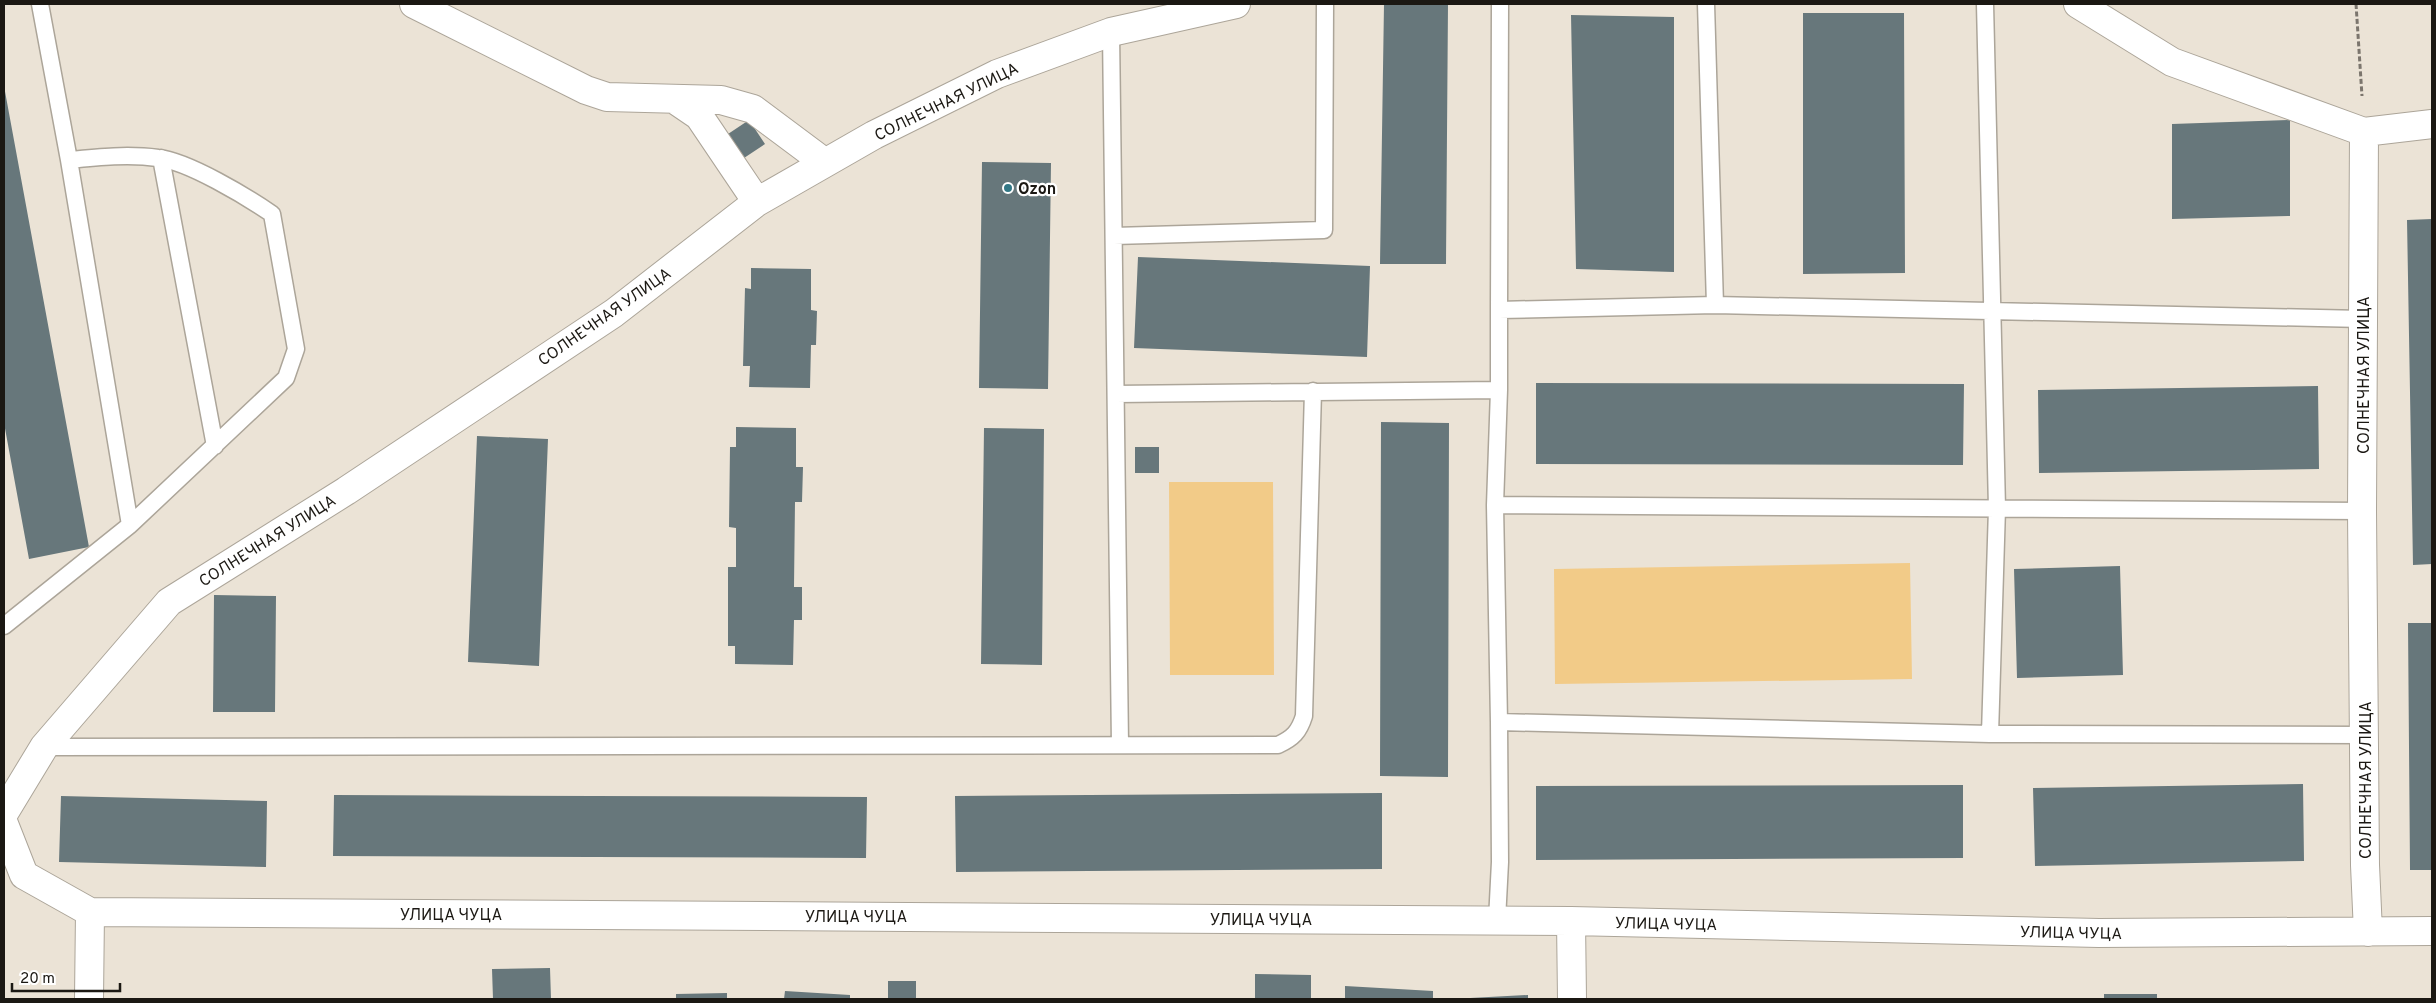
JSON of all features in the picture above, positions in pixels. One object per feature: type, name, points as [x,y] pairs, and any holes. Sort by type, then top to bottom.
[{"type":"street","points":[[414,4],[586,90],[607,97],[721,100],[753,109],[824,162]]},
{"type":"street","name":"СОЛНЕЧНАЯ УЛИЦА","points":[[4,813],[44,747],[168,602],[346,490],[614,313],[757,202],[824,162],[997,74],[1112,32],[1236,4]]},
{"type":"street","points":[[2078,4],[2172,62],[2364,132],[2432,124]]},
{"type":"street","points":[[674,99],[699,116],[757,202]]},
{"type":"street","name":"СОЛНЕЧНАЯ УЛИЦА","points":[[2364,132],[2362,511],[2365,865],[2368,932]]},
{"type":"street","points":[[4,824],[24,875],[90,912],[89,999]]},
{"type":"street","name":"УЛИЦА ЧУЦА","points":[[90,912],[1497,920],[2089,933],[2432,931]]},
{"type":"street","points":[[1571,921],[1572,999]]},
{"type":"lane","points":[[40,4],[69,160],[130,525]]},
{"type":"lane","points":[[1114,236],[1324,230],[1325,4]]},
{"type":"lane","points":[[1497,920],[1500,862],[1500,722],[1495,505],[1499,390],[1500,4]]},
{"type":"lane","points":[[1706,4],[1715,305]]},
{"type":"lane","points":[[1985,4],[1997,508],[1990,734]]},
{"type":"lane","points":[[1112,32],[1120,745]]},
{"type":"lane","points":[[4,626],[130,525],[215,446],[286,378],[296,349],[272,214],[249,198],[194,170],[160,158],[118,156],[69,160]]},
{"type":"lane","points":[[160,158],[215,446]]},
{"type":"lane","points":[[1499,310],[1715,305],[2363,319]]},
{"type":"lane","points":[[1116,394],[1499,390]]},
{"type":"lane","points":[[44,747],[1278,745],[1292,739],[1299,730],[1304,716],[1313,391]]},
{"type":"lane","points":[[1495,505],[2362,511]]},
{"type":"lane","points":[[1500,722],[1990,734],[2365,735]]},
{"type":"path","points":[[2356,4],[2364,132]]},
{"type":"shaded area","points":[[1169,482],[1273,482],[1274,675],[1170,675]]},
{"type":"shaded area","points":[[1910,563],[1912,679],[1555,684],[1554,569]]},
{"type":"building","points":[[1384,4],[1448,4],[1446,264],[1380,264]]},
{"type":"building","points":[[1803,13],[1904,13],[1905,273],[1803,274]]},
{"type":"building","points":[[1571,15],[1674,17],[1674,272],[1576,269]]},
{"type":"building","points":[[4,86],[89,547],[29,559],[4,423]]},
{"type":"building","points":[[749,120],[765,144],[744,158],[728,134]]},
{"type":"building","points":[[2290,120],[2290,216],[2172,219],[2172,124]]},
{"type":"building","points":[[982,162],[1051,163],[1048,389],[979,388]]},
{"type":"building","points":[[2432,219],[2432,564],[2413,565],[2407,220]]},
{"type":"building","points":[[1138,257],[1370,266],[1367,357],[1134,348]]},
{"type":"building","points":[[751,268],[811,269],[811,310],[817,311],[816,345],[811,345],[810,388],[749,387],[750,366],[743,366],[745,288],[751,289]]},
{"type":"building","points":[[1536,383],[1964,384],[1963,465],[1536,464]]},
{"type":"building","points":[[2318,386],[2319,469],[2039,473],[2038,390]]},
{"type":"building","points":[[1381,422],[1449,423],[1448,777],[1380,776]]},
{"type":"building","points":[[736,427],[796,428],[796,467],[803,467],[802,502],[795,502],[794,587],[802,587],[802,620],[794,620],[793,665],[735,664],[735,646],[728,646],[728,567],[736,567],[736,528],[729,527],[730,447],[736,447]]},
{"type":"building","points":[[984,428],[1044,429],[1042,665],[981,664]]},
{"type":"building","points":[[477,436],[548,439],[539,666],[468,662]]},
{"type":"building","points":[[1135,447],[1159,447],[1159,473],[1135,473]]},
{"type":"building","points":[[2120,566],[2123,675],[2017,678],[2014,569]]},
{"type":"building","points":[[214,595],[276,596],[275,712],[213,712]]},
{"type":"building","points":[[2408,623],[2432,623],[2432,870],[2410,870]]},
{"type":"building","points":[[2303,784],[2304,861],[2035,866],[2033,788]]},
{"type":"building","points":[[1963,785],[1963,858],[1536,860],[1536,786]]},
{"type":"building","points":[[1382,793],[1382,869],[956,872],[955,796]]},
{"type":"building","points":[[334,795],[867,797],[866,858],[333,856]]},
{"type":"building","points":[[61,796],[267,801],[266,867],[59,862]]},
{"type":"building","points":[[550,968],[551,999],[493,999],[492,969]]},
{"type":"building","points":[[1255,974],[1311,975],[1311,999],[1255,999]]},
{"type":"building","points":[[888,981],[916,981],[916,999],[888,999]]},
{"type":"building","points":[[1345,986],[1433,991],[1433,999],[1345,999]]},
{"type":"building","points":[[785,991],[850,995],[850,999],[784,999]]},
{"type":"building","points":[[727,993],[727,999],[676,999],[676,994]]},
{"type":"building","points":[[2104,994],[2157,994],[2157,999],[2104,999]]},
{"type":"building","points":[[1528,995],[1528,999],[1470,999],[1470,998]]},
{"type":"place","name":"Ozon","points":[[1008,188]]}]
